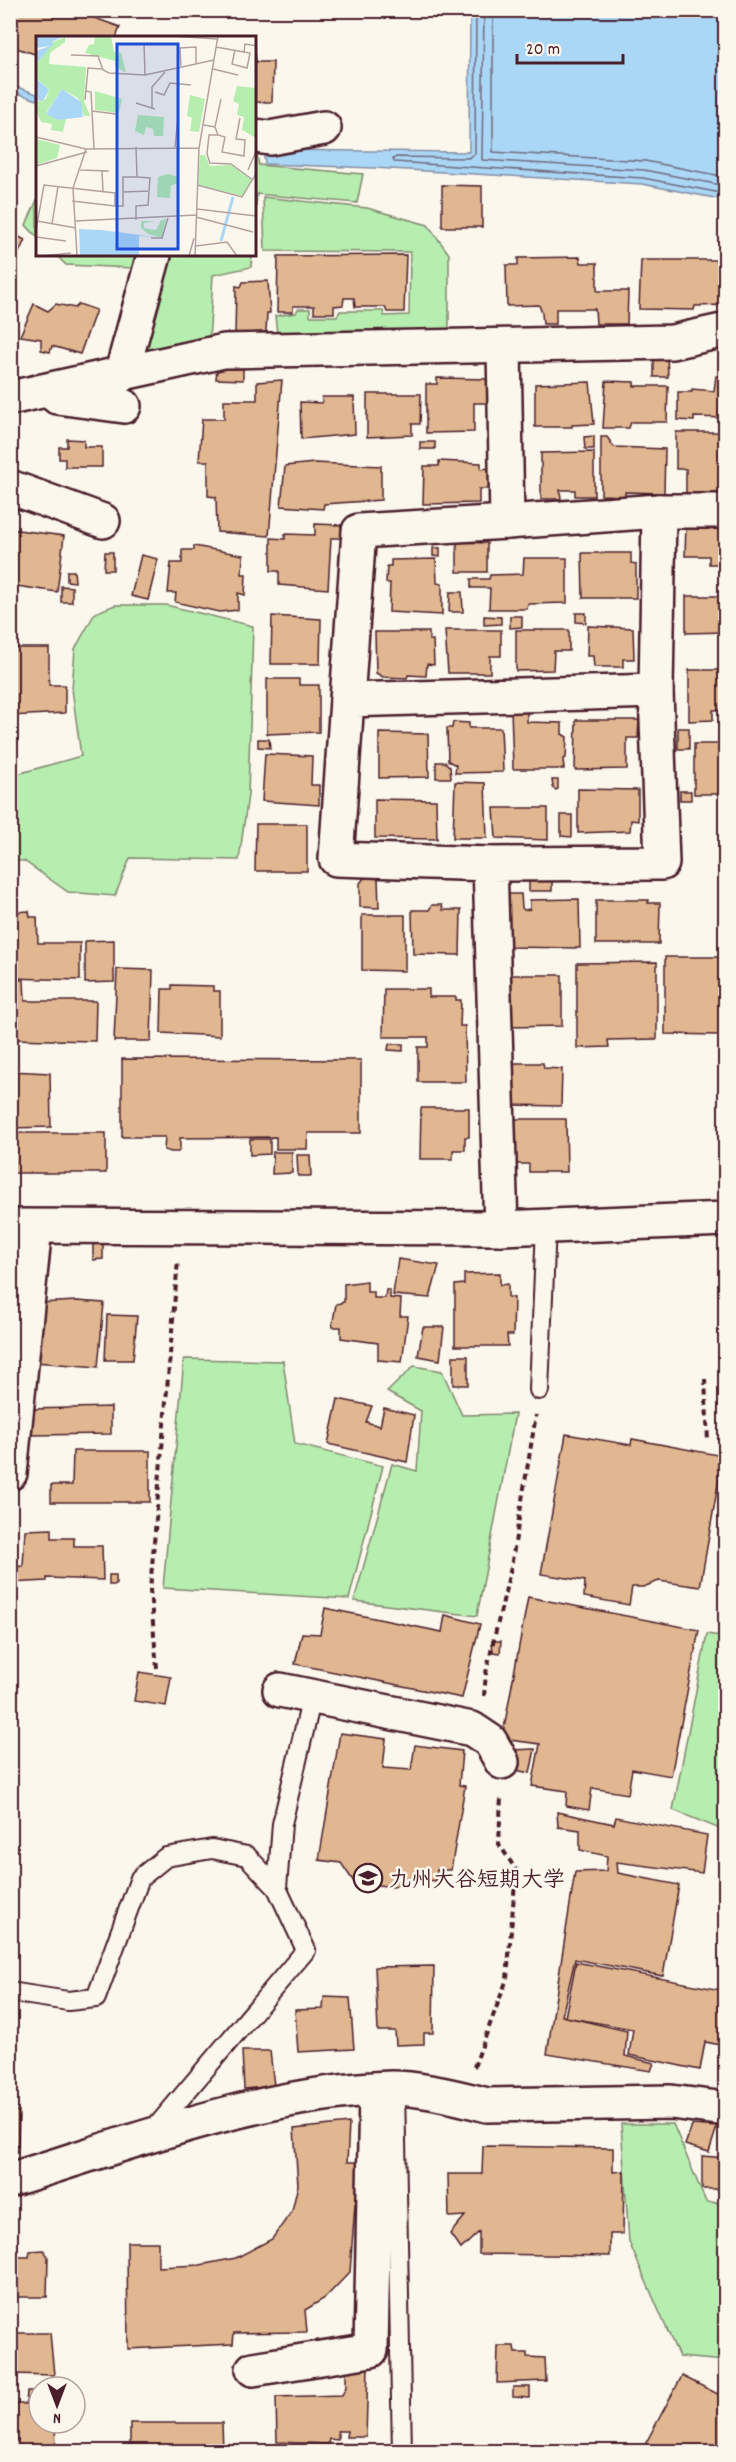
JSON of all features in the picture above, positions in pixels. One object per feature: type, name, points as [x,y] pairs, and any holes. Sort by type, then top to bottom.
[{"type":"street","points":[[256,136],[270,138],[324,128]]},
{"type":"street","points":[[122,391],[154,256]]},
{"type":"street","points":[[20,396],[122,391],[224,351],[672,342],[726,330]]},
{"type":"street","points":[[504,347],[507,522]]},
{"type":"street","points":[[10,487],[103,521]]},
{"type":"street","points":[[659,511],[656,691],[662,862],[490,864],[336,859],[358,531],[659,511],[726,511]]},
{"type":"street","points":[[347,700],[656,691]]},
{"type":"street","points":[[490,864],[501,1227]]},
{"type":"street","points":[[10,1473],[23,1227],[501,1227],[726,1219]]},
{"type":"street","points":[[280,1690],[472,1729],[490,1742],[501,1762]]},
{"type":"street","points":[[253,2369],[371,2350],[385,2089]]},
{"type":"street","points":[[10,2180],[273,2102],[385,2089],[462,2098],[487,2105],[671,2102],[726,2109]]},
{"type":"lane","points":[[539,1390],[546,1226]]},
{"type":"lane","points":[[277,1888],[282,1824],[312,1697]]},
{"type":"lane","points":[[10,1992],[68,2001],[96,1998],[140,1878],[166,1857],[212,1849],[247,1856],[277,1888],[306,1950],[147,2138]]},
{"type":"lane","points":[[385,2089],[402,2451]]},
{"type":"path","points":[[157,1668],[150,1590],[182,1226]]},
{"type":"path","points":[[705,1379],[708,1441]]},
{"type":"green space","points":[[256,152],[259,165],[363,174],[357,203],[257,194],[256,206]]},
{"type":"green space","points":[[263,197],[367,208],[428,225],[449,254],[449,330],[277,333],[275,316],[296,313],[298,309],[310,309],[310,316],[337,316],[340,311],[383,311],[384,316],[409,315],[410,252],[265,251]]},
{"type":"green space","points":[[36,202],[36,236],[26,225]]},
{"type":"green space","points":[[57,256],[135,256],[132,268],[66,265]]},
{"type":"green space","points":[[162,256],[252,256],[251,267],[213,275],[209,343],[139,359]]},
{"type":"green space","points":[[115,605],[166,605],[253,626],[248,795],[239,860],[130,858],[115,896],[68,892],[24,861],[10,861],[11,779],[14,775],[81,756],[72,689],[75,649],[95,613]]},
{"type":"green space","points":[[184,1359],[283,1361],[295,1444],[383,1466],[349,1599],[163,1588]]},
{"type":"green space","points":[[414,1366],[442,1371],[462,1415],[515,1414],[477,1616],[354,1601],[392,1464],[417,1471],[421,1411],[387,1392]]},
{"type":"green space","points":[[707,1634],[725,1637],[725,1831],[673,1810]]},
{"type":"green space","points":[[621,2124],[673,2124],[706,2202],[725,2203],[725,2361],[679,2357],[629,2242]]},
{"type":"water","points":[[470,11],[725,11],[725,200],[642,184],[265,164],[263,150],[469,152]]},
{"type":"water","points":[[11,85],[36,94],[36,100],[11,91]]},
{"type":"building","points":[[15,10],[72,10],[120,27],[117,36],[36,36],[36,54],[10,46],[13,35],[10,34],[10,23]]},
{"type":"building","points":[[256,62],[273,62],[272,102],[256,102]]},
{"type":"building","points":[[442,185],[482,186],[482,227],[442,227]]},
{"type":"building","points":[[10,232],[25,240],[10,271]]},
{"type":"building","points":[[406,255],[404,312],[387,312],[385,307],[355,307],[354,298],[344,298],[343,305],[334,306],[334,313],[314,313],[314,306],[293,306],[293,312],[277,312],[278,256]]},
{"type":"building","points":[[580,257],[581,263],[597,263],[597,291],[628,291],[627,324],[596,324],[595,309],[556,309],[556,324],[543,324],[539,305],[507,306],[506,265],[518,265],[518,258]]},
{"type":"building","points":[[641,260],[726,260],[725,305],[695,306],[694,310],[639,309]]},
{"type":"building","points":[[268,281],[270,313],[267,313],[266,332],[261,332],[261,337],[235,336],[236,286],[241,287],[243,282]]},
{"type":"building","points":[[34,304],[48,311],[56,304],[75,308],[79,304],[96,310],[80,354],[52,346],[50,352],[41,350],[41,339],[20,336]]},
{"type":"building","points":[[654,353],[667,354],[668,377],[654,377]]},
{"type":"building","points":[[217,369],[243,369],[243,380],[216,379]]},
{"type":"building","points":[[716,376],[726,377],[726,418],[694,417],[694,421],[678,420],[678,392],[692,392],[692,389],[714,391]]},
{"type":"building","points":[[437,378],[487,379],[488,403],[474,403],[474,432],[426,433],[426,384],[437,384]]},
{"type":"building","points":[[282,380],[269,536],[217,532],[216,497],[208,496],[208,461],[199,461],[202,419],[224,419],[224,400],[257,400],[257,382]]},
{"type":"building","points":[[606,381],[634,382],[634,386],[668,386],[667,422],[631,422],[629,428],[603,428]]},
{"type":"building","points":[[590,382],[594,424],[572,425],[572,427],[535,427],[535,384]]},
{"type":"building","points":[[367,394],[421,394],[420,424],[412,424],[412,435],[367,437]]},
{"type":"building","points":[[322,397],[354,397],[355,434],[301,439],[300,402],[322,403]]},
{"type":"building","points":[[676,432],[726,432],[726,496],[686,495],[686,469],[676,469]]},
{"type":"building","points":[[594,436],[594,449],[585,449],[584,437]]},
{"type":"building","points":[[601,437],[607,437],[614,447],[665,449],[664,493],[625,492],[625,496],[601,495]]},
{"type":"building","points":[[67,439],[84,440],[84,447],[102,447],[102,467],[65,467],[65,459],[59,459],[59,447],[67,447]]},
{"type":"building","points":[[420,442],[435,442],[435,449],[420,449]]},
{"type":"building","points":[[594,452],[594,496],[575,496],[575,490],[560,490],[561,499],[541,499],[541,453]]},
{"type":"building","points":[[439,461],[481,463],[481,469],[490,468],[490,489],[479,489],[479,503],[423,504],[424,466],[439,466]]},
{"type":"building","points":[[314,463],[381,466],[381,500],[324,504],[323,509],[281,506],[285,466]]},
{"type":"building","points":[[315,524],[341,525],[342,538],[331,538],[328,589],[279,585],[279,571],[271,571],[271,538],[285,539],[285,534],[315,535]]},
{"type":"building","points":[[686,524],[726,524],[726,564],[709,564],[709,556],[685,556]]},
{"type":"building","points":[[10,529],[64,536],[57,592],[10,585]]},
{"type":"building","points":[[457,542],[487,543],[487,572],[457,572]]},
{"type":"building","points":[[194,546],[243,555],[242,574],[246,574],[245,595],[238,593],[238,610],[219,612],[175,602],[176,593],[168,593],[171,563],[182,563],[182,550],[194,550]]},
{"type":"building","points":[[433,548],[440,548],[440,557],[433,556]]},
{"type":"building","points":[[105,552],[113,552],[113,570],[104,570]]},
{"type":"building","points":[[582,553],[631,553],[631,563],[636,564],[636,598],[583,598]]},
{"type":"building","points":[[141,555],[158,559],[148,600],[131,596]]},
{"type":"building","points":[[524,558],[567,558],[567,603],[528,604],[527,609],[489,609],[490,588],[471,588],[471,579],[489,579],[490,575],[523,574]]},
{"type":"building","points":[[436,559],[437,583],[442,584],[442,615],[389,612],[390,583],[386,583],[387,566],[391,566],[391,560]]},
{"type":"building","points":[[67,571],[74,571],[75,582],[67,581]]},
{"type":"building","points":[[61,586],[72,587],[72,602],[61,602]]},
{"type":"building","points":[[450,592],[462,592],[463,612],[449,612]]},
{"type":"building","points":[[686,596],[726,596],[726,632],[686,633]]},
{"type":"building","points":[[576,613],[586,613],[586,623],[576,622]]},
{"type":"building","points":[[272,616],[321,619],[320,664],[271,664]]},
{"type":"building","points":[[484,616],[501,617],[501,624],[484,625]]},
{"type":"building","points":[[510,616],[522,616],[522,627],[510,628]]},
{"type":"building","points":[[588,626],[633,628],[634,659],[623,659],[623,667],[594,667],[593,656],[587,656]]},
{"type":"building","points":[[445,630],[501,630],[501,656],[490,656],[490,673],[448,673]]},
{"type":"building","points":[[516,630],[569,630],[569,651],[554,651],[553,670],[516,671]]},
{"type":"building","points":[[375,632],[429,632],[429,640],[433,640],[434,665],[427,664],[426,676],[383,677],[376,673]]},
{"type":"building","points":[[10,648],[49,648],[49,685],[65,685],[65,713],[10,716]]},
{"type":"building","points":[[689,670],[726,670],[726,710],[713,710],[713,720],[689,721]]},
{"type":"building","points":[[267,679],[299,679],[299,685],[319,685],[319,732],[267,734]]},
{"type":"building","points":[[511,709],[527,709],[527,722],[562,723],[562,734],[567,737],[566,758],[563,759],[564,769],[513,769]]},
{"type":"building","points":[[576,720],[639,720],[638,738],[627,738],[627,769],[575,770]]},
{"type":"building","points":[[453,722],[469,723],[469,728],[501,728],[503,772],[455,773],[456,765],[448,761],[447,728],[452,728]]},
{"type":"building","points":[[678,728],[689,728],[689,749],[678,749]]},
{"type":"building","points":[[379,733],[428,734],[429,777],[379,778]]},
{"type":"building","points":[[258,739],[269,739],[270,748],[258,747]]},
{"type":"building","points":[[694,744],[726,744],[726,798],[725,794],[694,794]]},
{"type":"building","points":[[265,754],[312,756],[311,785],[319,785],[319,805],[262,801]]},
{"type":"building","points":[[436,762],[445,762],[450,767],[451,778],[436,778]]},
{"type":"building","points":[[552,780],[558,780],[558,789],[555,790],[553,787]]},
{"type":"building","points":[[455,782],[485,783],[487,838],[453,838]]},
{"type":"building","points":[[578,789],[638,790],[638,821],[631,820],[630,831],[578,833]]},
{"type":"building","points":[[680,791],[691,791],[691,800],[680,800]]},
{"type":"building","points":[[375,799],[436,800],[437,839],[375,838]]},
{"type":"building","points":[[494,808],[548,808],[548,840],[496,838]]},
{"type":"building","points":[[561,815],[572,815],[572,837],[561,836]]},
{"type":"building","points":[[256,824],[307,824],[307,871],[255,871]]},
{"type":"building","points":[[365,877],[378,878],[379,908],[360,907],[360,883]]},
{"type":"building","points":[[529,880],[552,880],[552,891],[529,891]]},
{"type":"building","points":[[502,894],[521,894],[524,910],[530,909],[530,900],[579,899],[580,948],[506,947]]},
{"type":"building","points":[[596,900],[649,900],[648,903],[660,903],[659,944],[596,944]]},
{"type":"building","points":[[432,905],[442,905],[443,910],[461,910],[460,955],[413,954],[412,910],[429,910]]},
{"type":"building","points":[[10,908],[14,908],[15,912],[29,911],[30,917],[37,917],[38,943],[80,943],[80,980],[10,978]]},
{"type":"building","points":[[362,915],[405,915],[405,971],[362,970]]},
{"type":"building","points":[[114,940],[114,982],[85,983],[85,941]]},
{"type":"building","points":[[665,957],[726,957],[726,1042],[721,1042],[720,1035],[665,1034]]},
{"type":"building","points":[[657,962],[657,1039],[608,1040],[609,1047],[577,1048],[577,963]]},
{"type":"building","points":[[117,969],[153,970],[151,1041],[114,1041]]},
{"type":"building","points":[[508,975],[562,975],[562,1026],[508,1027]]},
{"type":"building","points":[[10,980],[24,980],[25,1001],[96,1001],[95,1041],[10,1039]]},
{"type":"building","points":[[172,985],[213,986],[213,991],[220,991],[220,1036],[161,1033],[162,989],[172,989]]},
{"type":"building","points":[[384,989],[429,989],[429,997],[456,997],[456,1000],[461,1000],[460,1026],[465,1026],[466,1082],[418,1082],[418,1047],[428,1047],[428,1037],[383,1037]]},
{"type":"building","points":[[389,1044],[403,1044],[403,1051],[388,1050]]},
{"type":"building","points":[[122,1059],[361,1060],[361,1133],[308,1133],[307,1149],[276,1149],[276,1137],[180,1138],[178,1152],[164,1150],[165,1137],[122,1137]]},
{"type":"building","points":[[511,1063],[543,1063],[544,1068],[562,1069],[561,1106],[511,1105]]},
{"type":"building","points":[[10,1071],[50,1073],[51,1127],[10,1128]]},
{"type":"building","points":[[421,1108],[469,1108],[469,1137],[465,1137],[465,1150],[453,1150],[453,1159],[420,1159]]},
{"type":"building","points":[[514,1119],[566,1119],[567,1172],[529,1172],[529,1164],[514,1164]]},
{"type":"building","points":[[10,1133],[106,1133],[106,1173],[10,1173]]},
{"type":"building","points":[[250,1139],[270,1139],[270,1154],[250,1155]]},
{"type":"building","points":[[273,1152],[292,1152],[292,1173],[272,1174]]},
{"type":"building","points":[[297,1155],[310,1155],[311,1176],[298,1176]]},
{"type":"building","points":[[93,1238],[103,1238],[103,1259],[93,1260]]},
{"type":"building","points":[[10,1243],[18,1243],[10,1326]]},
{"type":"building","points":[[398,1259],[439,1265],[430,1298],[393,1295]]},
{"type":"building","points":[[500,1273],[500,1285],[508,1284],[508,1297],[514,1298],[513,1335],[507,1335],[508,1346],[455,1346],[455,1285],[464,1284],[464,1274]]},
{"type":"building","points":[[367,1281],[367,1292],[374,1292],[374,1298],[385,1298],[386,1290],[390,1290],[390,1298],[401,1299],[400,1316],[408,1316],[402,1362],[378,1360],[378,1343],[341,1338],[341,1327],[332,1327],[336,1304],[344,1302],[344,1284]]},
{"type":"building","points":[[77,1301],[104,1303],[98,1367],[35,1362],[39,1303]]},
{"type":"building","points":[[107,1315],[137,1316],[133,1360],[105,1360]]},
{"type":"building","points":[[423,1327],[444,1327],[440,1360],[418,1356]]},
{"type":"building","points":[[453,1356],[468,1356],[468,1385],[453,1385]]},
{"type":"building","points":[[338,1399],[372,1406],[366,1422],[380,1426],[384,1408],[414,1415],[407,1462],[328,1444]]},
{"type":"building","points":[[111,1407],[111,1434],[29,1435],[30,1409]]},
{"type":"building","points":[[566,1434],[631,1445],[632,1439],[723,1456],[700,1587],[659,1581],[643,1587],[632,1587],[629,1605],[584,1597],[585,1581],[541,1574]]},
{"type":"building","points":[[73,1451],[150,1451],[150,1502],[51,1502],[51,1485],[72,1485]]},
{"type":"building","points":[[52,1529],[52,1538],[74,1538],[74,1546],[102,1546],[103,1580],[47,1578],[47,1581],[10,1583],[10,1567],[23,1566],[25,1530]]},
{"type":"building","points":[[109,1575],[116,1575],[116,1585],[109,1585]]},
{"type":"building","points":[[528,1597],[699,1630],[671,1776],[632,1769],[628,1794],[592,1788],[589,1810],[566,1806],[567,1791],[532,1786],[540,1744],[502,1739]]},
{"type":"building","points":[[325,1608],[442,1632],[445,1615],[480,1624],[462,1698],[295,1664],[302,1633],[320,1634]]},
{"type":"building","points":[[492,1641],[501,1641],[500,1653],[493,1652]]},
{"type":"building","points":[[139,1672],[171,1677],[166,1706],[134,1701]]},
{"type":"building","points":[[340,1733],[386,1739],[383,1768],[411,1770],[415,1745],[462,1751],[459,1785],[465,1786],[451,1870],[437,1870],[435,1881],[409,1878],[394,1887],[354,1882],[341,1863],[319,1860]]},
{"type":"building","points":[[535,1749],[530,1773],[510,1769],[510,1750]]},
{"type":"building","points":[[557,1812],[614,1824],[616,1817],[707,1835],[702,1873],[617,1862],[618,1873],[679,1885],[663,1976],[575,1959],[562,2016],[627,2031],[625,2056],[654,2063],[651,2071],[547,2054],[575,1872],[606,1871],[607,1856],[580,1850],[580,1830],[558,1827]]},
{"type":"building","points":[[576,1962],[726,1991],[726,2046],[705,2042],[700,2070],[629,2055],[633,2029],[565,2017]]},
{"type":"building","points":[[434,1966],[433,2033],[424,2033],[424,2044],[396,2045],[395,2031],[378,2031],[375,1967]]},
{"type":"building","points":[[324,1997],[350,1998],[354,2049],[298,2052],[295,2010],[323,2009]]},
{"type":"building","points":[[242,2051],[270,2051],[274,2086],[244,2089]]},
{"type":"building","points":[[10,2111],[19,2111],[18,2147],[10,2147]]},
{"type":"building","points":[[349,2123],[347,2162],[359,2162],[360,2204],[355,2204],[350,2272],[325,2298],[305,2310],[307,2332],[234,2333],[233,2344],[128,2349],[127,2242],[158,2242],[158,2267],[200,2265],[236,2258],[272,2239],[292,2211],[298,2185],[294,2129]]},
{"type":"building","points":[[692,2125],[717,2127],[709,2152],[685,2145]]},
{"type":"building","points":[[483,2146],[613,2148],[613,2172],[624,2171],[623,2234],[610,2234],[610,2256],[479,2254],[479,2232],[461,2249],[450,2234],[465,2216],[449,2217],[448,2174],[482,2174]]},
{"type":"building","points":[[702,2156],[726,2158],[726,2198],[723,2198],[723,2189],[702,2189]]},
{"type":"building","points":[[44,2250],[48,2257],[47,2297],[10,2297],[10,2257],[29,2257],[30,2251]]},
{"type":"building","points":[[11,2333],[50,2333],[54,2375],[11,2374]]},
{"type":"building","points":[[498,2346],[514,2346],[515,2353],[527,2353],[527,2357],[545,2358],[546,2381],[497,2383]]},
{"type":"building","points":[[346,2368],[368,2368],[366,2437],[346,2437],[347,2431],[338,2431],[338,2440],[329,2439],[328,2444],[277,2442],[276,2397],[342,2395],[346,2387]]},
{"type":"building","points":[[682,2376],[726,2398],[722,2409],[726,2413],[726,2448],[722,2447],[717,2452],[641,2452]]},
{"type":"building","points":[[513,2387],[530,2387],[530,2398],[513,2397]]},
{"type":"building","points":[[27,2391],[27,2435],[55,2435],[56,2452],[10,2452],[10,2404],[26,2404]]},
{"type":"building","points":[[130,2423],[222,2423],[223,2452],[130,2452]]},
{"type":"building","points":[[335,2444],[355,2444],[355,2452],[335,2452]]},
{"type":"place","name":"九州大谷短期大学","points":[[368,1878]]}]
